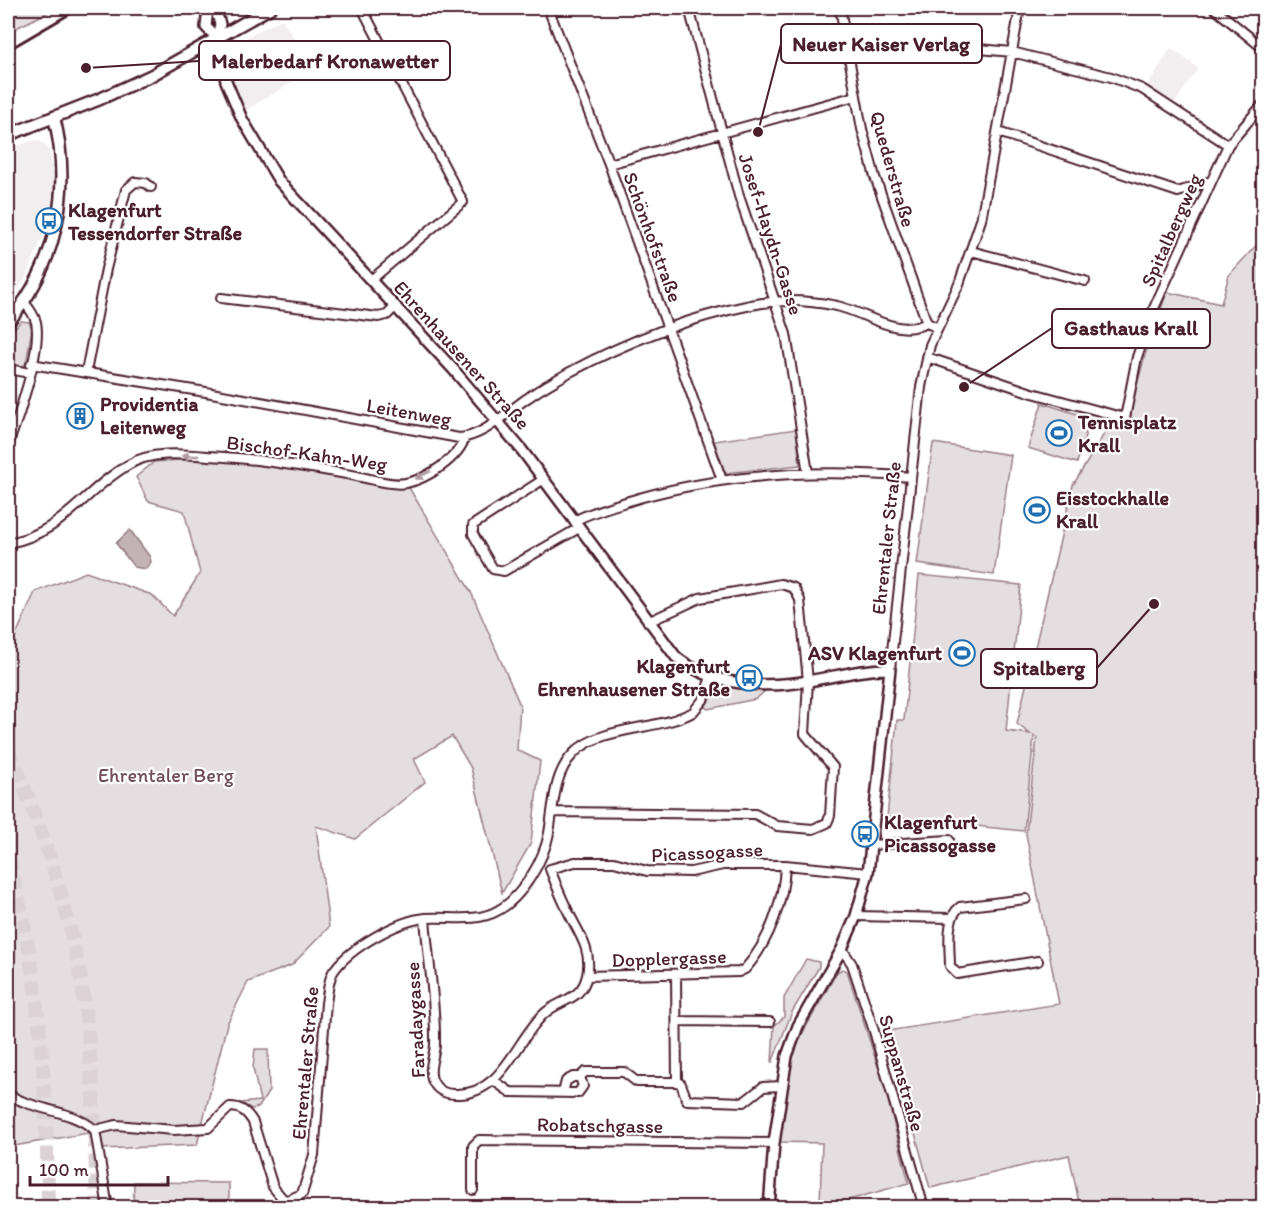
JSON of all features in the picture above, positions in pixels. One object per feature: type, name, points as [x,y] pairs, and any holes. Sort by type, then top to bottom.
[{"type":"main road","points":[[8,135],[152,75],[270,8]]},
{"type":"main road","points":[[8,322],[24,302],[51,248],[63,177],[54,117]]},
{"type":"street","points":[[208,8],[206,27],[217,38]]},
{"type":"street","points":[[215,8],[220,24],[217,38]]},
{"type":"street","points":[[362,8],[463,202],[371,280]]},
{"type":"street","name":"Schönhofstraße","points":[[548,8],[609,164],[722,480]]},
{"type":"street","name":"Josef-Haydn-Gasse","points":[[689,8],[721,133],[786,334],[808,473]]},
{"type":"street","name":"Quederstraße","points":[[840,8],[856,96],[875,177],[927,323]]},
{"type":"street","name":"Ehrentaler Straße","points":[[890,669],[927,357],[971,251],[981,220],[1020,8]]},
{"type":"street","points":[[1214,8],[1263,49]]},
{"type":"street","name":"Ehrenhausener Straße","points":[[217,38],[223,72],[237,109],[269,166],[291,196],[396,306],[496,421],[544,479],[676,657],[711,678]]},
{"type":"street","points":[[846,42],[926,44],[1012,52],[1111,77],[1142,89],[1228,145]]},
{"type":"street","points":[[609,164],[856,96]]},
{"type":"street","name":"Spitalbergweg","points":[[927,357],[1049,398],[1125,418],[1137,357],[1154,308],[1228,145],[1263,103]]},
{"type":"street","points":[[998,132],[1178,192],[1210,181]]},
{"type":"street","points":[[86,372],[106,269],[126,190],[135,182],[146,183],[151,187]]},
{"type":"street","points":[[971,251],[1084,281]]},
{"type":"street","points":[[221,298],[378,317],[387,315],[396,306]]},
{"type":"street","name":"Leitenweg","points":[[31,364],[465,437],[496,421],[528,397],[567,374],[635,340],[716,313],[775,301],[801,301],[839,306],[900,329],[909,330],[927,323]]},
{"type":"street","points":[[8,445],[30,374],[36,321],[24,302]]},
{"type":"street","points":[[927,323],[939,328]]},
{"type":"street","points":[[8,369],[30,374]]},
{"type":"street","name":"Bischof-Kahn-Weg","points":[[8,543],[43,531],[78,508],[128,465],[148,457],[206,456],[260,460],[403,484],[432,471],[460,450],[465,437]]},
{"type":"street","points":[[544,479],[473,525],[473,534],[493,569],[504,571],[595,511],[722,480],[808,473],[863,472],[911,477]]},
{"type":"street","points":[[552,812],[755,814],[777,826],[813,829],[823,826],[830,816],[834,773],[831,762],[805,734],[808,681],[798,593],[789,585],[730,591],[700,598],[648,622]]},
{"type":"street","points":[[711,678],[769,685],[808,681],[864,669],[890,669],[868,873],[856,915],[842,949],[792,1039],[781,1086],[769,1208]]},
{"type":"street","name":"Ehrentaler Straße","points":[[95,1130],[116,1125],[174,1130],[208,1128],[230,1107],[237,1107],[247,1113],[277,1193],[288,1200],[302,1194],[314,1155],[329,980],[334,970],[367,942],[391,929],[425,918],[468,918],[497,911],[523,885],[539,861],[549,834],[560,767],[576,751],[593,740],[693,712],[704,700],[711,678]]},
{"type":"street","points":[[871,845],[949,840]]},
{"type":"street","points":[[539,861],[550,869],[566,908],[584,942],[588,964],[587,976]]},
{"type":"street","name":"Picassogasse","points":[[550,869],[575,862],[614,862],[641,871],[700,871],[723,865],[785,865],[868,873]]},
{"type":"street","name":"Dopplergasse","points":[[587,976],[739,972],[745,969],[779,908],[785,865]]},
{"type":"street","points":[[1026,899],[960,907],[951,918],[950,966],[957,974],[1038,961]]},
{"type":"street","points":[[856,915],[951,918]]},
{"type":"street","name":"Faradaygasse","points":[[425,918],[435,1045],[430,1070],[433,1083],[441,1091],[462,1095],[482,1088],[493,1080],[545,1013],[569,1001],[578,993],[587,976]]},
{"type":"street","name":"Suppanstraße","points":[[842,949],[852,964],[874,1031],[924,1208]]},
{"type":"street","points":[[676,974],[677,1082]]},
{"type":"street","points":[[677,1021],[770,1022]]},
{"type":"street","points":[[563,1093],[566,1081],[580,1077],[585,1072],[624,1072],[637,1082],[677,1082],[681,1084],[690,1102],[744,1102],[763,1087],[781,1086]]},
{"type":"street","points":[[493,1080],[510,1092],[578,1094],[583,1086],[580,1077]]},
{"type":"street","points":[[8,1094],[23,1102],[86,1122],[95,1130],[108,1208]]},
{"type":"street","name":"Robatschgasse","points":[[473,1190],[472,1146],[479,1140],[774,1143]]},
{"type":"shaded area","points":[[282,19],[313,70],[243,112],[225,63],[228,47]]},
{"type":"shaded area","points":[[1171,48],[1198,68],[1175,103],[1147,87]]},
{"type":"shaded area","points":[[37,140],[46,145],[53,170],[54,185],[46,230],[24,281],[16,292],[8,296],[8,148]]},
{"type":"shaded area","points":[[130,530],[150,557],[151,562],[146,569],[134,567],[116,543]]},
{"type":"green space","points":[[8,8],[57,8],[8,32]]},
{"type":"green space","points":[[1263,238],[1263,1207],[1080,1207],[1069,1155],[930,1188],[887,1031],[1059,1004],[1026,834],[1037,737],[1034,736],[1024,831],[887,817],[897,720],[904,720],[919,575],[1021,585],[1006,731],[1030,734],[1017,724],[1073,485],[1112,421],[1127,424],[1145,355],[1167,292],[1221,304],[1229,275]]},
{"type":"green space","points":[[21,321],[29,322],[32,328],[26,364],[19,368],[8,365],[8,335]]},
{"type":"green space","name":"Tennisplatz Krall","points":[[1042,403],[1090,418],[1077,463],[1028,448]]},
{"type":"green space","points":[[796,429],[800,465],[725,473],[714,441]]},
{"type":"green space","points":[[933,443],[1011,455],[994,575],[917,564]]},
{"type":"green space","name":"Ehrentaler Berg","points":[[204,458],[240,460],[408,486],[471,592],[520,705],[517,750],[540,761],[531,843],[502,893],[471,768],[452,736],[414,759],[425,782],[355,839],[316,826],[329,927],[292,965],[248,982],[227,1024],[197,1145],[101,1149],[88,1133],[8,1147],[8,653],[35,592],[86,572],[152,595],[173,616],[200,573],[184,511],[148,501],[136,477],[154,462]]},
{"type":"green space","points":[[718,685],[764,689],[765,691],[756,699],[708,709],[705,707]]},
{"type":"green space","points":[[806,959],[819,962],[819,967],[792,1012],[772,1063],[774,1026],[784,1017],[784,998]]},
{"type":"green space","points":[[842,969],[847,971],[884,1085],[909,1183],[838,1203],[820,1205],[822,1143],[780,1142],[788,1077],[796,1045],[837,972]]},
{"type":"green space","points":[[255,1049],[268,1049],[269,1091],[259,1107],[252,1109],[240,1103],[260,1101],[253,1068]]},
{"type":"green space","points":[[134,1182],[229,1183],[229,1207],[133,1207]]},
{"type":"tunnel","points":[[8,748],[53,868],[77,961],[83,993],[91,1073],[97,1208]]},
{"type":"tunnel","points":[[8,857],[28,943],[40,1031],[46,1119],[48,1208]]},
{"type":"railway","points":[[8,50],[80,8]]},
{"type":"place","name":"Malerbedarf Kronawetter","points":[[86,68]]},
{"type":"place","name":"Neuer Kaiser Verlag","points":[[758,132]]},
{"type":"place","name":"Klagenfurt Tessendorfer Straße","points":[[49,221]]},
{"type":"place","name":"Gasthaus Krall","points":[[964,387]]},
{"type":"place","name":"Providentia Leitenweg","points":[[80,416]]},
{"type":"place","name":"Tennisplatz Krall","points":[[1059,433]]},
{"type":"place","name":"Eisstockhalle Krall","points":[[1037,510]]},
{"type":"place","name":"Spitalberg","points":[[1154,604]]},
{"type":"place","name":"ASV Klagenfurt","points":[[962,653]]},
{"type":"place","name":"Klagenfurt Ehrenhausener Straße","points":[[749,678]]},
{"type":"place","name":"Klagenfurt Picassogasse","points":[[865,834]]}]
